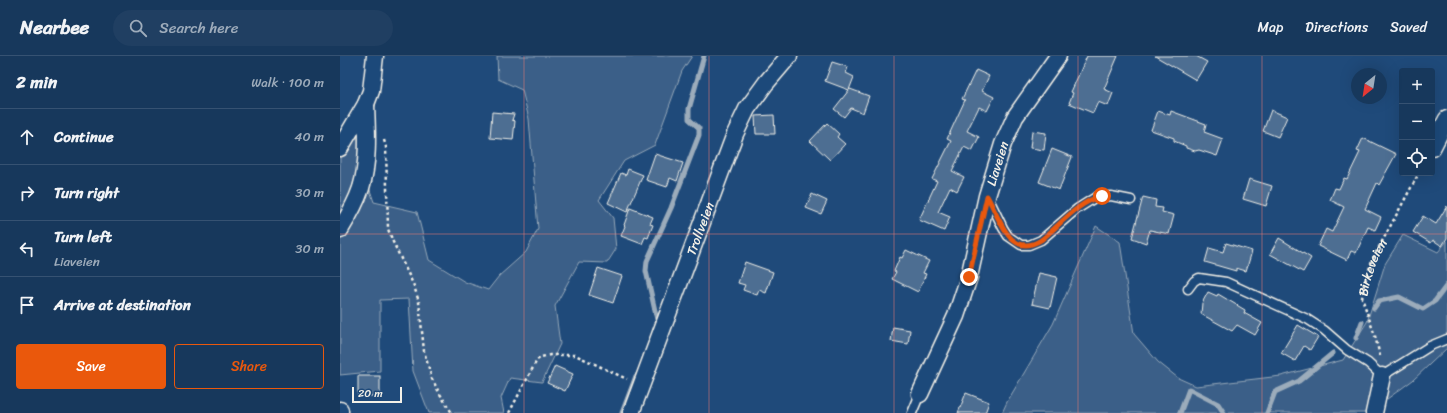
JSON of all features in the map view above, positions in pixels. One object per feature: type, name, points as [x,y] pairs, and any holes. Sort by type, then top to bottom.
[{"type":"street","points":[[340,148],[366,104],[372,85],[375,56]]},
{"type":"street","name":"Trollveien","points":[[631,413],[735,134],[752,102],[789,56]]},
{"type":"street","name":"Liaveien","points":[[920,394],[956,316],[969,277],[987,196],[1003,144],[1015,118],[1058,56]]},
{"type":"street","points":[[340,230],[354,204],[363,182],[367,134],[366,104]]},
{"type":"street","points":[[1435,142],[1447,119]]},
{"type":"street","points":[[1374,413],[1382,369]]},
{"type":"lane","points":[[987,196],[1002,228],[1008,236],[1021,245],[1035,244],[1077,209],[1096,197],[1111,196],[1131,200]]},
{"type":"lane","points":[[1188,289],[1194,281],[1199,278],[1226,282],[1307,319],[1324,330],[1347,350],[1368,363],[1382,369],[1447,339]]},
{"type":"lane","points":[[912,413],[920,394]]},
{"type":"path","points":[[383,135],[386,146],[388,228],[414,286],[419,302],[424,350],[432,379],[452,413]]},
{"type":"path","name":"Birkeveien","points":[[1382,369],[1375,336],[1362,298],[1364,285],[1372,260],[1417,176]]},
{"type":"path","points":[[509,413],[537,360],[541,357],[550,355],[575,356],[631,382]]},
{"type":"shaded area","points":[[497,56],[692,56],[682,71],[655,145],[624,161],[599,200],[613,218],[616,249],[607,263],[579,262],[555,306],[560,344],[542,382],[510,378],[501,398],[504,413],[429,413],[413,371],[409,299],[380,300],[380,371],[340,375],[340,156],[360,122],[368,184],[374,202],[417,212],[429,260],[465,282],[488,290],[499,276],[526,252],[538,229],[529,119],[522,90],[498,79]]},
{"type":"shaded area","points":[[1096,226],[1120,242],[1134,334],[1158,362],[1178,378],[1196,386],[1281,376],[1343,360],[1367,322],[1385,264],[1403,235],[1438,252],[1447,241],[1447,348],[1413,380],[1368,413],[1002,413],[1053,324]]},
{"type":"building","points":[[1087,56],[1118,56],[1104,89],[1113,93],[1108,106],[1098,102],[1093,113],[1069,103],[1073,93],[1071,92]]},
{"type":"building","points":[[1155,56],[1196,56],[1207,62],[1196,80]]},
{"type":"building","points":[[832,62],[848,67],[846,73],[854,77],[849,90],[825,81]]},
{"type":"building","points":[[976,70],[989,76],[982,91],[994,97],[987,111],[979,107],[967,131],[979,137],[972,151],[964,147],[952,171],[964,177],[957,191],[950,187],[938,212],[950,217],[944,231],[919,220],[937,181],[932,179],[951,141],[947,139],[965,100],[962,99]]},
{"type":"building","points":[[850,89],[869,96],[863,113],[851,108],[844,117],[834,109]]},
{"type":"building","points":[[1271,110],[1287,117],[1278,137],[1263,131]]},
{"type":"building","points":[[1158,111],[1170,115],[1171,111],[1206,124],[1204,132],[1223,139],[1217,156],[1199,150],[1195,151],[1186,148],[1186,146],[1174,141],[1174,138],[1151,130]]},
{"type":"building","points":[[492,112],[514,114],[512,120],[515,121],[513,140],[490,138]]},
{"type":"building","points":[[774,115],[775,134],[756,134],[755,116]]},
{"type":"building","points":[[827,123],[839,134],[837,137],[845,144],[830,160],[810,141]]},
{"type":"building","points":[[1032,131],[1046,133],[1044,150],[1030,148]]},
{"type":"building","points":[[1363,138],[1396,154],[1379,185],[1377,183],[1365,209],[1381,217],[1375,230],[1368,227],[1356,253],[1351,251],[1347,260],[1318,246],[1326,229],[1332,232],[1344,207],[1330,200],[1335,188],[1339,189],[1344,178],[1347,179],[1360,152],[1357,151]]},
{"type":"building","points":[[1052,149],[1072,157],[1059,190],[1039,182]]},
{"type":"building","points":[[655,154],[683,163],[677,181],[670,178],[667,187],[646,180]]},
{"type":"building","points":[[628,169],[643,175],[627,212],[608,203],[621,173],[626,175]]},
{"type":"building","points":[[1249,179],[1272,186],[1266,206],[1243,199]]},
{"type":"building","points":[[812,194],[827,201],[821,214],[806,208]]},
{"type":"building","points":[[1143,197],[1156,200],[1155,207],[1163,208],[1162,212],[1174,215],[1169,234],[1150,230],[1146,243],[1132,238]]},
{"type":"building","points":[[1447,206],[1447,238],[1442,246],[1433,240],[1431,243],[1413,232],[1423,216],[1436,224]]},
{"type":"building","points":[[630,208],[653,217],[650,224],[653,225],[648,238],[645,237],[642,244],[621,236]]},
{"type":"building","points":[[1279,238],[1311,258],[1303,272],[1270,254]]},
{"type":"building","points":[[1226,243],[1252,251],[1246,271],[1236,268],[1236,271],[1205,262],[1209,248],[1223,252]]},
{"type":"building","points":[[906,250],[929,261],[923,273],[926,274],[918,292],[892,279],[896,272],[894,271],[900,257],[902,258]]},
{"type":"building","points":[[745,262],[773,272],[766,293],[759,290],[757,295],[743,290],[745,285],[738,283]]},
{"type":"building","points":[[598,268],[622,276],[613,303],[589,295]]},
{"type":"building","points":[[1039,273],[1057,277],[1050,308],[1032,304]]},
{"type":"building","points":[[1208,292],[1217,296],[1218,294],[1245,310],[1244,313],[1262,323],[1255,335],[1237,325],[1232,331],[1201,314],[1202,303]]},
{"type":"building","points":[[1298,325],[1318,337],[1310,350],[1304,346],[1295,361],[1281,353]]},
{"type":"building","points":[[893,327],[910,330],[908,344],[891,341]]},
{"type":"building","points":[[555,366],[573,374],[565,391],[547,383]]},
{"type":"building","points":[[358,376],[380,376],[380,396],[358,396]]},
{"type":"building","points":[[966,393],[989,402],[985,413],[958,413]]},
{"type":"waterway","points":[[657,326],[658,324],[646,271],[647,261],[671,208],[699,135],[699,128],[689,119],[689,109],[704,56]]},
{"type":"waterway","points":[[1374,308],[1379,301],[1399,297],[1423,309],[1435,301],[1447,285]]},
{"type":"waterway","points":[[1356,338],[1362,322]]},
{"type":"waterway","points":[[1267,413],[1275,392],[1299,381],[1333,353]]},
{"type":"waterway","points":[[622,413],[636,376]]},
{"type":"waterway","points":[[1180,413],[1189,389],[1218,404],[1224,413]]},
{"type":"route","points":[[969,277],[987,196],[1002,228],[1008,236],[1021,245],[1029,245],[1035,244],[1041,240],[1086,202],[1102,196]]}]
